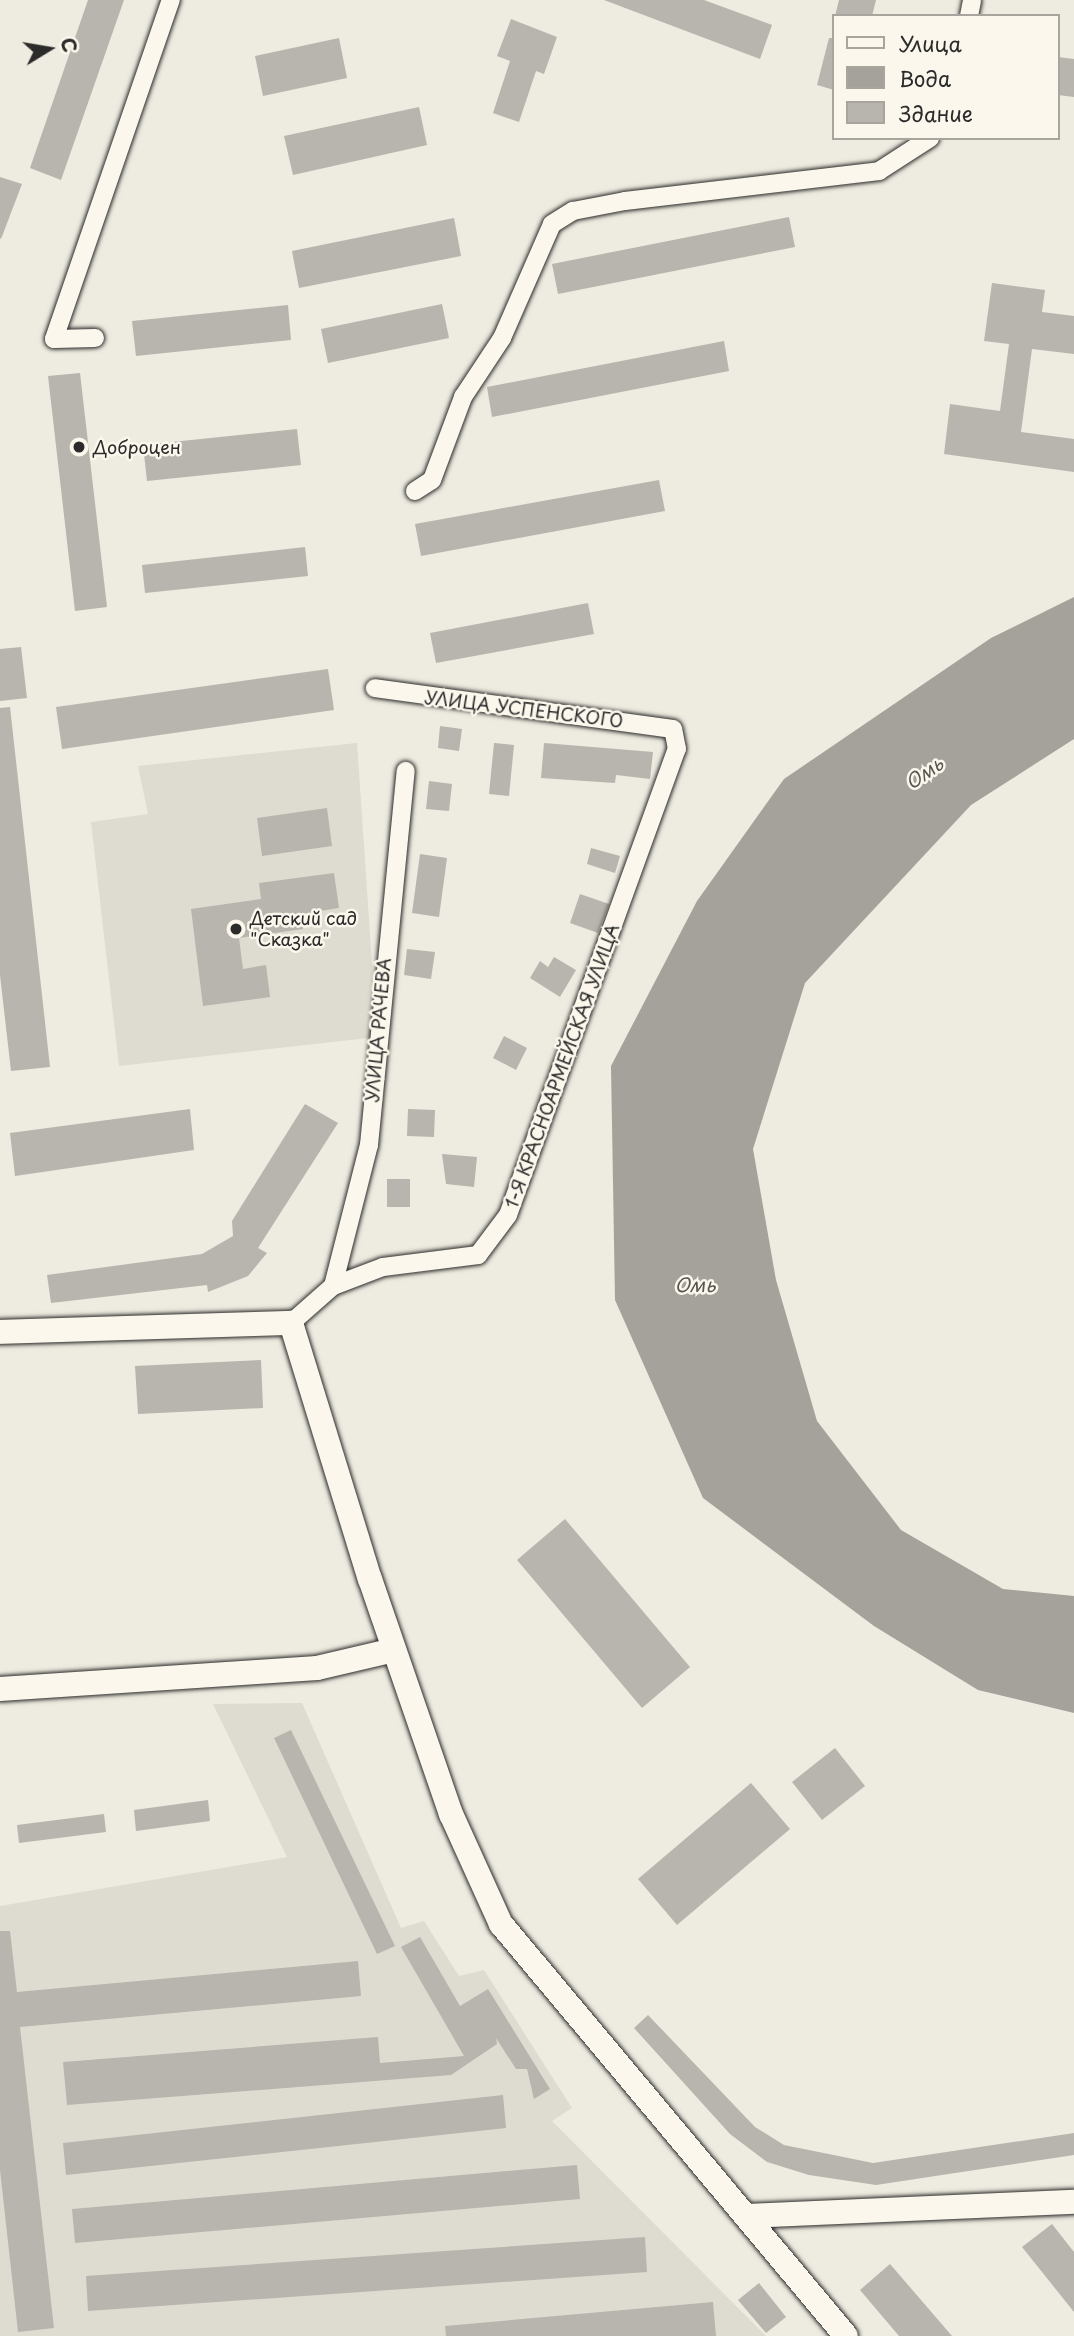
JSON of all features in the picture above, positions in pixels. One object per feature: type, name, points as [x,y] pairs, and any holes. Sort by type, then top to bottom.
[{"type":"main road","points":[[0,1332],[291,1322],[394,1650],[451,1814],[501,1924],[846,2336]]},
{"type":"main road","points":[[0,1689],[317,1668],[394,1650]]},
{"type":"main road","points":[[747,2216],[1074,2202]]},
{"type":"street","points":[[94,338],[54,339],[172,0]]},
{"type":"street","points":[[415,491],[432,480],[463,397],[502,338],[552,225],[573,211],[625,201],[879,171],[927,140]]},
{"type":"street","name":"УЛИЦА УСПЕНСКОГО","points":[[375,688],[673,729]]},
{"type":"street","name":"1-Я КРАСНОАРМЕЙСКАЯ УЛИЦА","points":[[291,1322],[333,1286],[383,1267],[478,1255],[508,1215],[677,749],[673,729]]},
{"type":"street","name":"УЛИЦА РАЧЕВА","points":[[333,1286],[369,1145],[406,771]]},
{"type":"shaded area","name":"Детский сад \"Сказка\"","points":[[357,743],[377,1037],[119,1066],[91,822],[148,814],[138,766]]},
{"type":"shaded area","points":[[302,1703],[401,1928],[424,1921],[459,1976],[484,1970],[572,2108],[552,2121],[766,2336],[0,2336],[0,1906],[287,1857],[213,1704]]},
{"type":"water","name":"Омь","points":[[1074,597],[1074,739],[971,805],[805,983],[753,1149],[776,1280],[817,1421],[901,1530],[1003,1589],[1074,1596],[1074,1713],[978,1690],[874,1626],[703,1498],[615,1300],[611,1066],[697,901],[784,779],[991,638]]},
{"type":"building","points":[[88,0],[124,0],[61,180],[30,168]]},
{"type":"building","points":[[604,0],[704,0],[772,25],[760,59]]},
{"type":"building","points":[[839,0],[876,0],[872,14],[836,14]]},
{"type":"building","points":[[511,19],[557,37],[544,74],[536,71],[519,122],[493,113],[510,61],[497,56]]},
{"type":"building","points":[[339,38],[347,78],[263,96],[255,56]]},
{"type":"building","points":[[829,38],[832,38],[832,89],[817,85]]},
{"type":"building","points":[[1060,57],[1074,59],[1074,97],[1060,95]]},
{"type":"building","points":[[419,107],[427,145],[293,175],[284,136]]},
{"type":"building","points":[[0,177],[22,184],[1,239],[0,238]]},
{"type":"building","points":[[789,217],[795,247],[558,294],[552,264]]},
{"type":"building","points":[[454,218],[461,256],[299,288],[292,251]]},
{"type":"building","points":[[992,283],[1045,290],[1042,312],[1074,316],[1074,354],[1032,349],[1021,432],[1074,439],[1074,472],[944,454],[950,404],[1000,411],[1009,344],[984,341]]},
{"type":"building","points":[[442,304],[449,338],[328,363],[321,329]]},
{"type":"building","points":[[288,305],[291,340],[136,356],[132,321]]},
{"type":"building","points":[[724,341],[729,371],[492,417],[487,387]]},
{"type":"building","points":[[80,373],[107,607],[75,611],[48,376]]},
{"type":"building","points":[[297,429],[301,465],[147,481],[143,445]]},
{"type":"building","points":[[659,480],[665,511],[421,556],[415,524]]},
{"type":"building","points":[[305,547],[308,576],[145,593],[142,565]]},
{"type":"building","points":[[588,603],[594,634],[436,663],[430,633]]},
{"type":"building","points":[[21,647],[27,698],[0,701],[0,649]]},
{"type":"building","points":[[328,669],[334,710],[62,749],[56,707]]},
{"type":"building","points":[[10,707],[50,1067],[11,1071],[0,975],[0,708]]},
{"type":"building","points":[[440,726],[462,729],[459,751],[438,748]]},
{"type":"building","points":[[494,743],[514,745],[509,796],[489,794]]},
{"type":"building","points":[[544,743],[653,752],[650,779],[616,775],[615,783],[541,778]]},
{"type":"building","points":[[429,781],[452,784],[449,811],[426,809]]},
{"type":"building","points":[[327,808],[332,846],[262,856],[257,818]]},
{"type":"building","points":[[591,848],[620,856],[615,873],[587,864]]},
{"type":"building","points":[[420,854],[447,858],[439,917],[412,913]]},
{"type":"building","points":[[334,873],[339,908],[301,914],[303,929],[239,938],[243,969],[266,965],[270,997],[203,1006],[191,909],[261,899],[259,883]]},
{"type":"building","points":[[580,894],[609,904],[598,933],[570,923]]},
{"type":"building","points":[[407,949],[435,952],[431,979],[404,975]]},
{"type":"building","points":[[554,957],[576,970],[560,997],[530,978],[540,961],[548,967]]},
{"type":"building","points":[[504,1036],[527,1048],[516,1070],[493,1058]]},
{"type":"building","points":[[305,1104],[338,1123],[258,1248],[267,1253],[248,1276],[208,1292],[207,1285],[51,1303],[47,1275],[202,1254],[233,1236],[232,1221]]},
{"type":"building","points":[[190,1109],[194,1150],[15,1176],[10,1133]]},
{"type":"building","points":[[408,1109],[435,1110],[434,1137],[407,1136]]},
{"type":"building","points":[[442,1154],[477,1157],[474,1187],[446,1184]]},
{"type":"building","points":[[387,1179],[410,1179],[410,1207],[387,1207]]},
{"type":"building","points":[[261,1360],[263,1408],[138,1414],[135,1366]]},
{"type":"building","points":[[565,1519],[690,1667],[642,1708],[517,1560]]},
{"type":"building","points":[[291,1730],[395,1946],[377,1954],[274,1738]]},
{"type":"building","points":[[835,1748],[865,1786],[822,1820],[792,1782]]},
{"type":"building","points":[[751,1783],[790,1829],[677,1925],[638,1879]]},
{"type":"building","points":[[208,1800],[210,1821],[136,1831],[134,1810]]},
{"type":"building","points":[[104,1814],[106,1832],[19,1843],[17,1825]]},
{"type":"building","points":[[0,1931],[10,1931],[17,1992],[358,1961],[361,1996],[20,2027],[54,2328],[18,2332],[0,2170]]},
{"type":"building","points":[[420,1937],[460,2006],[488,1989],[550,2089],[534,2099],[527,2069],[516,2069],[496,2038],[497,2044],[451,2075],[67,2105],[63,2062],[378,2037],[380,2063],[464,2056],[401,1947]]},
{"type":"building","points":[[648,2015],[755,2127],[784,2145],[873,2163],[1074,2133],[1074,2155],[876,2185],[809,2175],[767,2162],[730,2134],[634,2028]]},
{"type":"building","points":[[503,2095],[506,2128],[66,2175],[63,2143]]},
{"type":"building","points":[[577,2165],[580,2199],[75,2243],[72,2209]]},
{"type":"building","points":[[1052,2224],[1074,2252],[1074,2312],[1022,2247]]},
{"type":"building","points":[[645,2237],[647,2272],[88,2311],[86,2276]]},
{"type":"building","points":[[890,2264],[952,2336],[899,2336],[860,2290]]},
{"type":"building","points":[[759,2283],[786,2317],[766,2333],[738,2300]]},
{"type":"building","points":[[713,2302],[716,2336],[446,2336],[445,2326]]},
{"type":"place","name":"Доброцен","points":[[79,447]]},
{"type":"place","name":"Детский сад \"Сказка\"","points":[[236,929]]}]
